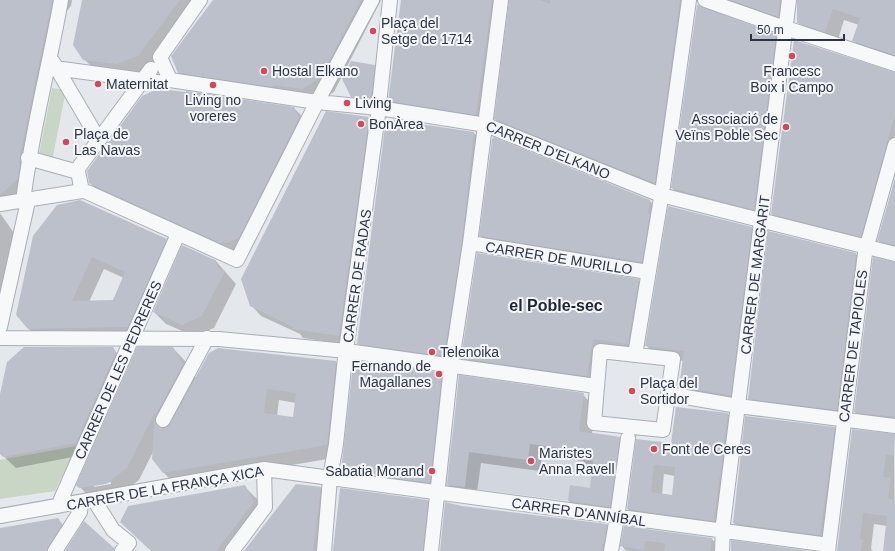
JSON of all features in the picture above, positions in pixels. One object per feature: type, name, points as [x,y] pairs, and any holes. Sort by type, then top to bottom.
[{"type":"street","points":[[0,326],[25,201],[28,158],[52,64],[60,0]]},
{"type":"street","name":"CARRER D'ELKANO","points":[[200,0],[160,57],[170,80],[317,102],[379,108],[486,125],[661,195],[895,254]]},
{"type":"street","points":[[0,204],[82,191],[237,260],[317,102],[372,0]]},
{"type":"street","name":"CARRER DE RADAS","points":[[324,551],[330,478],[336,444],[346,351],[379,108],[390,0]]},
{"type":"street","points":[[431,551],[451,367],[470,243],[501,0]]},
{"type":"street","points":[[635,355],[661,195],[689,0]]},
{"type":"street","points":[[705,0],[895,64]]},
{"type":"street","name":"CARRER DE MARGARIT","points":[[722,551],[738,406],[789,0]]},
{"type":"street","points":[[52,64],[147,74],[164,83]]},
{"type":"street","points":[[52,64],[99,140]]},
{"type":"street","points":[[82,191],[78,172],[79,167],[147,74]]},
{"type":"street","name":"CARRER DE TAPIOLES","points":[[828,548],[843,419],[866,247],[895,145]]},
{"type":"street","points":[[28,158],[78,172]]},
{"type":"street","name":"CARRER DE LES PEDRERES","points":[[58,506],[178,234]]},
{"type":"street","name":"CARRER DE MURILLO","points":[[470,243],[648,272]]},
{"type":"street","points":[[0,338],[206,338],[346,351],[451,367],[596,386]]},
{"type":"street","points":[[163,420],[206,338]]},
{"type":"street","points":[[600,351],[635,355],[673,359],[663,430],[629,433],[594,423],[600,351]]},
{"type":"street","points":[[668,394],[738,406],[895,426]]},
{"type":"street","points":[[611,551],[618,514],[629,433]]},
{"type":"street","points":[[232,551],[265,507],[264,469]]},
{"type":"street","name":"CARRER DE LA FRANÇA XICA","points":[[0,516],[264,469],[330,478]]},
{"type":"street","name":"CARRER D'ANNÍBAL","points":[[330,478],[437,493],[618,514],[828,548]]},
{"type":"street","points":[[55,551],[88,501],[126,547]]},
{"type":"shaded area","name":"Maristes Anna Ravell","points":[[453,431],[579,431],[617,436],[607,506],[445,485]]},
{"type":"green space","points":[[52,88],[66,90],[52,161],[38,159]]},
{"type":"green space","points":[[77,446],[55,491],[0,499],[0,460]]},
{"type":"building","points":[[0,0],[52,0],[20,156],[18,179],[0,195]]},
{"type":"building","points":[[82,0],[180,0],[138,56],[117,64],[83,60],[73,45]]},
{"type":"building","points":[[213,0],[361,0],[320,78],[302,89],[273,85],[274,87],[178,73],[171,56]]},
{"type":"building","points":[[401,0],[492,0],[476,115],[388,101]]},
{"type":"building","points":[[509,0],[540,0],[550,4],[551,0],[680,0],[655,183],[494,119]]},
{"type":"building","points":[[731,0],[780,0],[778,17]]},
{"type":"building","points":[[797,0],[895,0],[895,55],[852,41],[860,18],[833,9],[825,32],[797,23]]},
{"type":"building","points":[[697,5],[776,34],[754,210],[671,188]]},
{"type":"building","points":[[794,40],[895,72],[895,114],[861,237],[771,214]]},
{"type":"building","points":[[351,61],[375,65],[371,99],[351,97],[342,79]]},
{"type":"building","points":[[155,90],[186,91],[294,107],[299,118],[239,238],[226,243],[220,243],[89,183],[87,171],[142,96]]},
{"type":"building","points":[[326,111],[369,117],[339,336],[292,329],[293,327],[250,306],[241,279]]},
{"type":"building","points":[[386,119],[474,132],[462,242],[444,356],[357,344]]},
{"type":"building","points":[[494,137],[650,200],[648,214],[650,213],[642,262],[479,236],[492,139]]},
{"type":"building","points":[[893,187],[895,187],[895,245],[877,241]]},
{"type":"building","points":[[80,200],[167,239],[128,327],[28,329],[16,315],[33,236],[57,205]],"holes":[[[92,257],[125,272],[113,300],[72,301]]]},
{"type":"building","points":[[668,206],[752,227],[731,395],[679,387],[684,351],[645,346]]},
{"type":"building","points":[[768,231],[856,253],[837,410],[748,399]]},
{"type":"building","points":[[182,245],[215,260],[218,268],[225,271],[202,316],[182,325],[153,312]]},
{"type":"building","points":[[477,253],[639,279],[628,344],[593,339],[587,376],[461,358]]},
{"type":"building","points":[[873,257],[895,262],[895,417],[854,412]]},
{"type":"building","points":[[24,347],[113,347],[116,352],[76,443],[3,457],[0,454],[0,394],[7,362]]},
{"type":"building","points":[[137,347],[173,347],[183,364],[155,416],[156,424],[163,428],[170,424],[209,353],[218,348],[336,361],[327,445],[163,473],[152,459],[155,412],[127,468],[106,484],[79,488],[76,485]],"holes":[[[267,389],[296,393],[293,417],[264,413]]]},
{"type":"building","points":[[359,361],[442,373],[430,483],[341,471],[353,365]]},
{"type":"building","points":[[459,375],[584,393],[579,431],[620,437],[610,507],[568,501],[570,485],[590,488],[593,461],[580,459],[581,451],[530,444],[528,460],[469,452],[465,487],[447,485]]},
{"type":"building","points":[[676,407],[728,413],[714,521],[627,509],[636,439],[671,443]],"holes":[[[654,465],[675,467],[672,495],[651,492]]]},
{"type":"building","points":[[745,416],[835,427],[820,535],[733,523]]},
{"type":"building","points":[[852,429],[895,434],[894,456],[886,455],[883,477],[891,478],[888,499],[895,500],[895,551],[883,551],[887,516],[863,513],[860,539],[863,540],[861,551],[837,551]]},
{"type":"building","points":[[296,484],[321,487],[313,551],[244,551]]},
{"type":"building","points":[[245,485],[254,502],[216,551],[151,551],[120,522],[128,506]]},
{"type":"building","points":[[340,488],[428,500],[423,551],[333,551]]},
{"type":"building","points":[[445,502],[462,506],[607,524],[604,544],[602,544],[601,551],[440,551]]},
{"type":"building","points":[[58,518],[62,524],[47,551],[0,551],[0,528]]},
{"type":"building","points":[[84,521],[114,548],[114,551],[65,551]]},
{"type":"building","points":[[624,526],[712,538],[710,551],[664,551],[665,543],[645,541],[644,550],[620,546]]},
{"type":"building","points":[[731,540],[810,551],[731,551]]},
{"type":"place","name":"Plaça del Setge de 1714","points":[[373,31]]},
{"type":"place","name":"Francesc Boix i Campo","points":[[792,56]]},
{"type":"place","name":"Hostal Elkano","points":[[264,71]]},
{"type":"place","name":"Maternitat","points":[[98,84]]},
{"type":"place","name":"Living no voreres","points":[[213,85]]},
{"type":"place","name":"Living","points":[[347,103]]},
{"type":"place","name":"BonÀrea","points":[[361,124]]},
{"type":"place","name":"Associació de Veïns Poble Sec","points":[[786,127]]},
{"type":"place","name":"Plaça de Las Navas","points":[[66,142]]},
{"type":"place","name":"Telenoika","points":[[432,352]]},
{"type":"place","name":"Fernando de Magallanes","points":[[439,374]]},
{"type":"place","name":"Plaça del Sortidor","points":[[632,391]]},
{"type":"place","name":"Font de Ceres","points":[[654,449]]},
{"type":"place","name":"Maristes Anna Ravell","points":[[531,461]]},
{"type":"place","name":"Sabatia Morand","points":[[432,471]]},
{"type":"district","name":"el Poble-sec","points":[[556,305]]}]
